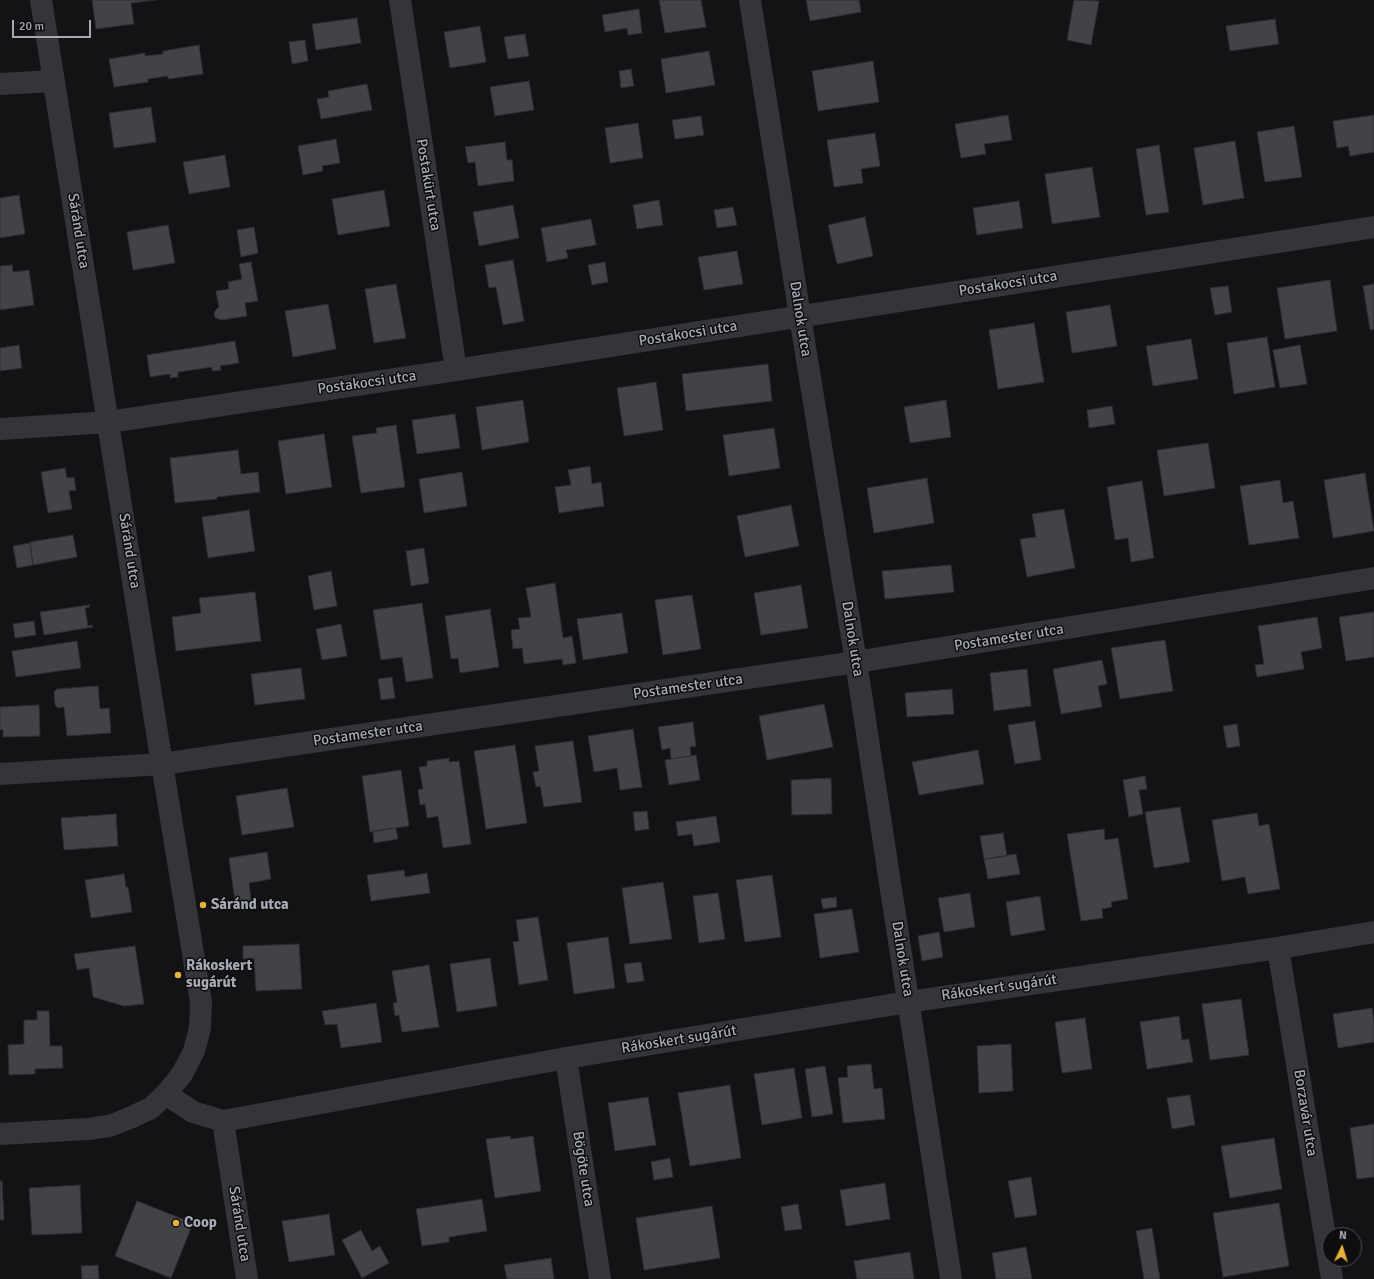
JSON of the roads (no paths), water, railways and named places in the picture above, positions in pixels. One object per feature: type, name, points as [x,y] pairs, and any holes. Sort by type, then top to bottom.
[{"type":"street","name":"Sáránd utca","points":[[41,0],[201,1002],[200,1028],[194,1051],[182,1074],[166,1094]]},
{"type":"street","name":"Postakürt utca","points":[[400,0],[456,370]]},
{"type":"street","name":"Dalnok utca","points":[[750,0],[856,662],[951,1279]]},
{"type":"street","points":[[0,84],[54,81]]},
{"type":"street","name":"Postakocsi utca","points":[[0,428],[109,422],[456,370],[1374,227]]},
{"type":"street","name":"Postamester utca","points":[[0,774],[162,764],[856,662],[1374,578]]},
{"type":"street","name":"Rákoskert sugárút","points":[[166,1094],[193,1112],[223,1121],[566,1058],[908,1002],[1278,948],[1374,932]]},
{"type":"street","name":"Borzavár utca","points":[[1278,948],[1332,1279]]},
{"type":"street","name":"Bögöte utca","points":[[566,1058],[600,1279]]},
{"type":"street","points":[[0,1134],[88,1129],[109,1126],[151,1108],[166,1094]]},
{"type":"street","name":"Sáránd utca","points":[[223,1121],[247,1279]]},
{"type":"place","name":"Sáránd utca","points":[[203,905]]},
{"type":"place","name":"Rákoskert sugárút","points":[[178,975]]},
{"type":"place","name":"Coop","points":[[176,1223]]}]
